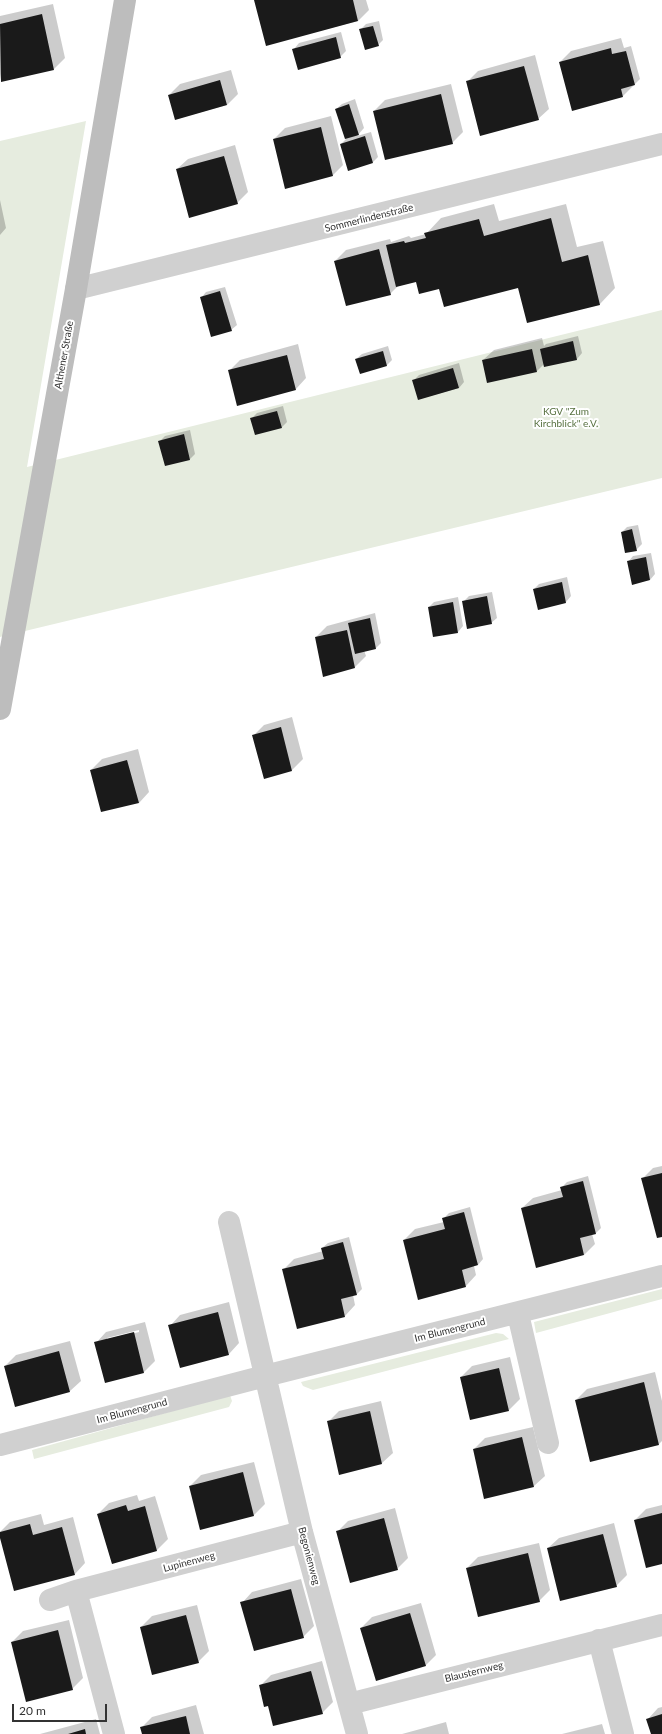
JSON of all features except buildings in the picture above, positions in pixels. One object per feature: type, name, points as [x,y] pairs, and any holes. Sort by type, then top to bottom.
[{"type":"main road","name":"Althener Straße","points":[[0,709],[76,290],[125,0]]},
{"type":"street","name":"Sommerlindenstraße","points":[[76,290],[662,144]]},
{"type":"street","points":[[229,1222],[265,1376]]},
{"type":"street","name":"Im Blumengrund","points":[[0,1445],[265,1376],[518,1314],[662,1276]]},
{"type":"street","points":[[518,1314],[548,1443]]},
{"type":"street","name":"Begonienweg","points":[[265,1376],[302,1532],[357,1734]]},
{"type":"street","name":"Lupinenweg","points":[[50,1600],[302,1532]]},
{"type":"street","points":[[76,1592],[114,1734]]},
{"type":"street","name":"Blausternweg","points":[[349,1704],[662,1625]]},
{"type":"street","points":[[599,1640],[622,1734]]},
{"type":"green space","name":"KGV \"Zum Kirchblick\" e.V.","points":[[86,121],[27,467],[662,310],[662,478],[0,637],[0,141]]},
{"type":"green space","points":[[662,1289],[662,1299],[536,1333],[534,1322]]},
{"type":"green space","points":[[496,1333],[503,1334],[509,1339],[313,1390],[303,1386],[301,1382]]},
{"type":"green space","points":[[230,1395],[232,1401],[229,1407],[34,1459],[32,1450]]}]
